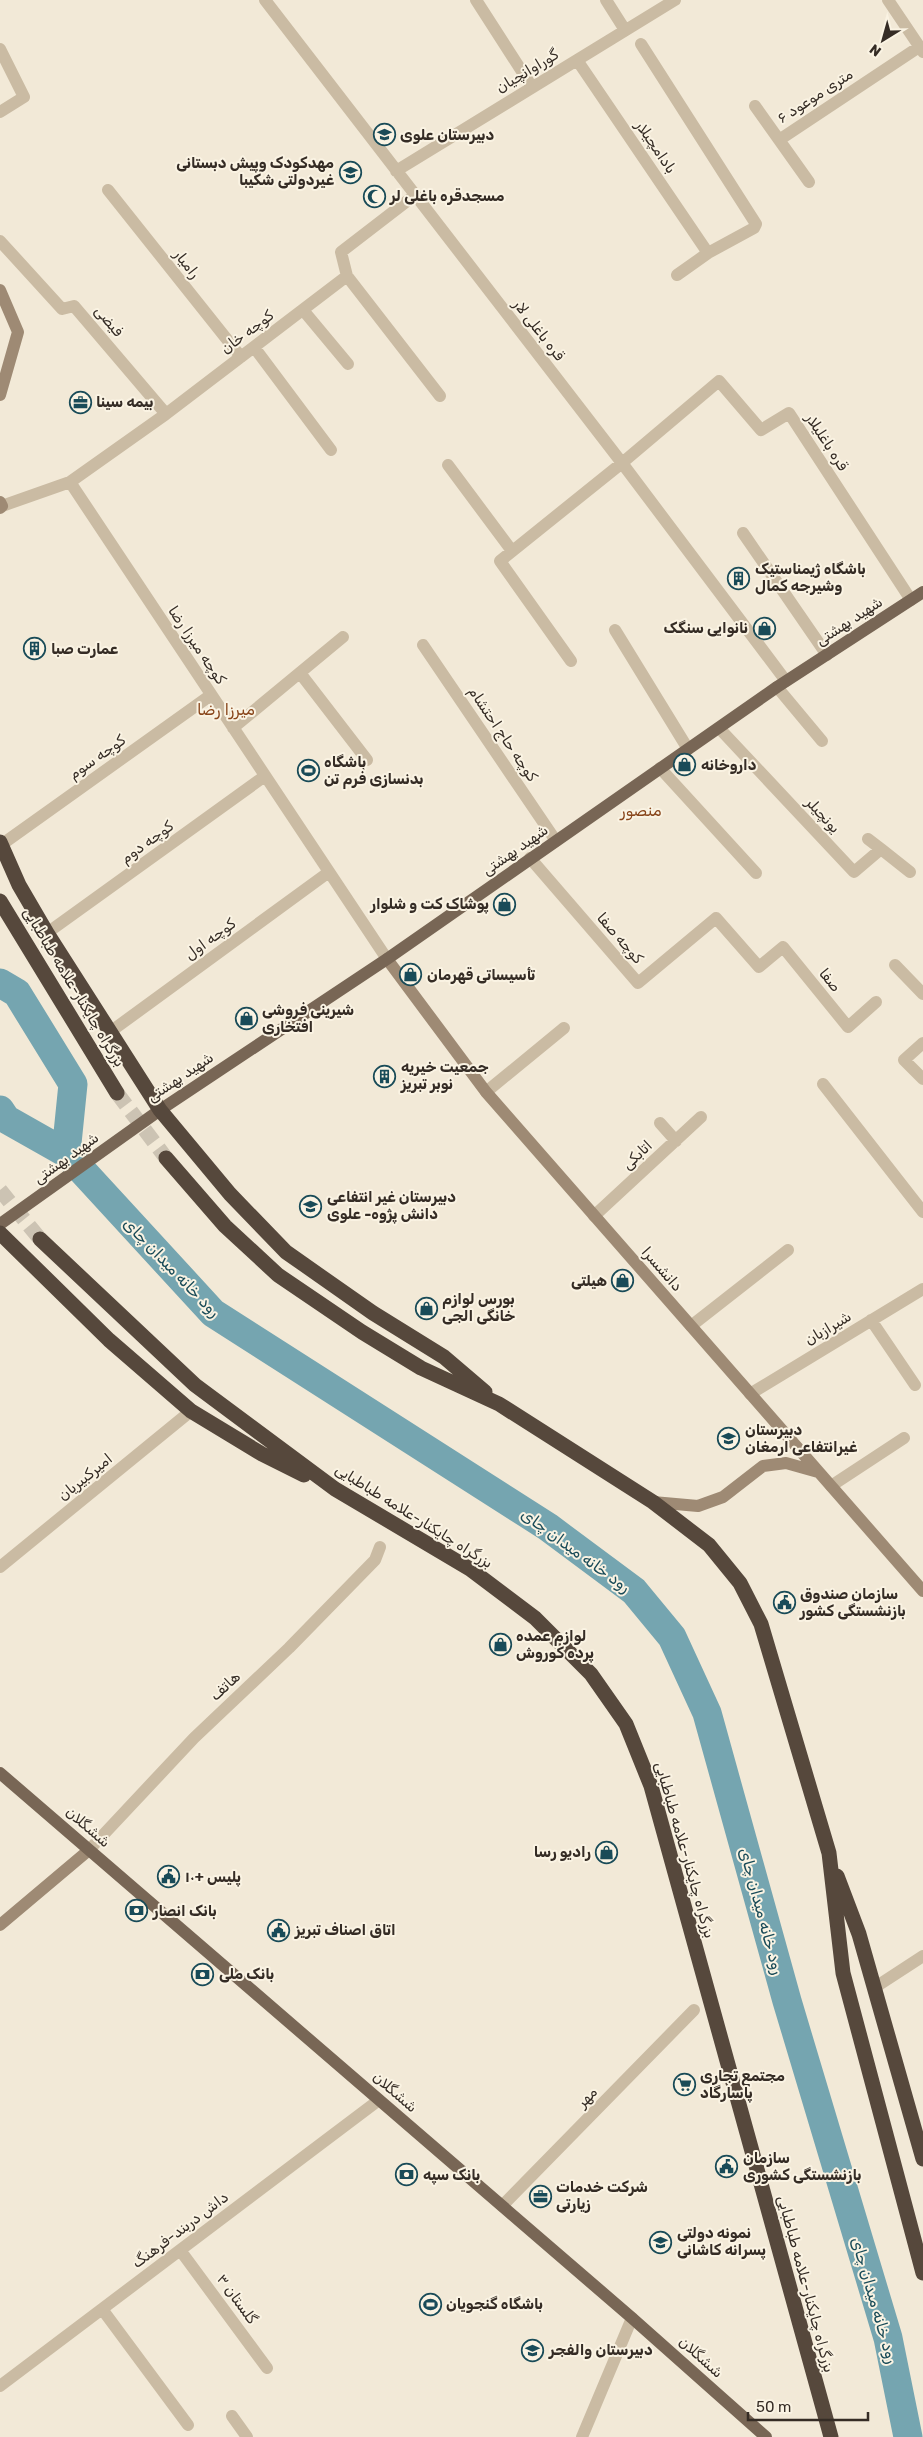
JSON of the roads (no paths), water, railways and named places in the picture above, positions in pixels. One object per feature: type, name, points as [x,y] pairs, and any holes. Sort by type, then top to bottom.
[{"type":"highway","points":[[0,844],[19,885],[47,933],[160,1110],[230,1194],[286,1252],[373,1313],[444,1357],[499,1404]]},
{"type":"highway","name":"بزرگراه چایکنار-علامه طباطبایی","points":[[0,900],[117,1093]]},
{"type":"highway","points":[[166,1158],[225,1226],[278,1275],[362,1332],[421,1368],[499,1404],[653,1502],[709,1545],[740,1583],[761,1624],[829,1853],[859,1934],[923,2159]]},
{"type":"highway","points":[[0,1233],[109,1340],[191,1411],[262,1454],[335,1489]]},
{"type":"highway","name":"بزرگراه چایکنار-علامه طباطبایی","points":[[40,1239],[195,1385],[335,1489],[470,1569],[535,1618],[591,1674],[626,1724],[651,1786],[831,2437]]},
{"type":"highway","points":[[829,1853],[843,1974],[923,2273]]},
{"type":"main road","points":[[0,290],[18,332],[0,395]]},
{"type":"main road","name":"شهید بهشتى","points":[[125,1134],[387,959],[781,684],[923,592]]},
{"type":"main road","name":"دانشسرا","points":[[387,959],[486,1092],[923,1591]]},
{"type":"main road","name":"شهید بهشتی","points":[[0,1224],[125,1134]]},
{"type":"main road","points":[[653,1502],[698,1506],[724,1497],[763,1466],[786,1463],[818,1472]]},
{"type":"main road","name":"ششگلان","points":[[0,1773],[632,2318],[766,2437]]},
{"type":"main road","points":[[0,1926],[89,1850]]},
{"type":"street","name":"قره باغلی لار","points":[[265,0],[622,464],[822,740]]},
{"type":"street","points":[[476,0],[532,87]]},
{"type":"street","points":[[606,0],[625,30]]},
{"type":"street","name":"گوراوانچیان","points":[[396,171],[675,0]]},
{"type":"street","points":[[888,0],[921,50]]},
{"type":"street","points":[[641,44],[756,224],[754,228],[708,253],[676,276]]},
{"type":"street","points":[[0,49],[24,97],[0,112]]},
{"type":"street","name":"۶ متری موعود","points":[[779,140],[921,50]]},
{"type":"street","name":"بادامچیلار","points":[[577,60],[708,253]]},
{"type":"street","points":[[756,106],[808,182]]},
{"type":"street","name":"رامیار","points":[[108,190],[241,357]]},
{"type":"street","points":[[415,195],[342,252],[347,276],[440,396]]},
{"type":"street","name":"فیضی","points":[[0,241],[62,308],[74,306],[166,414]]},
{"type":"street","name":"کوچه خان","points":[[70,482],[166,414],[347,276]]},
{"type":"street","points":[[303,310],[348,364]]},
{"type":"street","points":[[254,347],[331,450]]},
{"type":"street","name":"قره باغلیلار","points":[[622,464],[719,381],[761,430],[789,413],[911,600]]},
{"type":"street","points":[[571,661],[500,561],[622,464]]},
{"type":"street","points":[[448,465],[512,551]]},
{"type":"street","points":[[1,505],[70,482]]},
{"type":"street","name":"کوچه میرزا رضا","points":[[70,482],[387,959]]},
{"type":"street","points":[[743,533],[827,655]]},
{"type":"street","points":[[615,630],[688,749]]},
{"type":"street","points":[[233,728],[343,637]]},
{"type":"street","name":"کوچه حاج احتشام","points":[[423,645],[556,841]]},
{"type":"street","points":[[300,672],[367,760]]},
{"type":"street","name":"کوچه سوم","points":[[0,844],[211,695]]},
{"type":"street","name":"یونچیلر","points":[[719,728],[854,872],[881,849]]},
{"type":"street","points":[[660,768],[756,873]]},
{"type":"street","name":"کوچه دوم","points":[[47,933],[266,776]]},
{"type":"street","points":[[868,839],[910,872]]},
{"type":"street","name":"کوچه صفا","points":[[530,858],[638,983],[716,918],[759,967]]},
{"type":"street","name":"کوچه اول","points":[[110,1032],[329,872]]},
{"type":"street","name":"صفا","points":[[759,967],[783,948],[848,1027],[876,1002]]},
{"type":"street","points":[[895,965],[923,994]]},
{"type":"street","points":[[486,1092],[564,1028]]},
{"type":"street","points":[[923,1043],[904,1060],[923,1079]]},
{"type":"street","points":[[823,1084],[923,1212]]},
{"type":"street","name":"اتابکی","points":[[594,1216],[702,1117]]},
{"type":"street","points":[[660,1123],[676,1141]]},
{"type":"street","points":[[691,1326],[788,1250]]},
{"type":"street","name":"شیرازبان","points":[[750,1394],[923,1288]]},
{"type":"street","points":[[871,1320],[915,1385]]},
{"type":"street","name":"امیرکبیریان","points":[[0,1567],[191,1411]]},
{"type":"street","points":[[831,1486],[904,1438]]},
{"type":"street","name":"هاتف","points":[[89,1850],[194,1738],[289,1648],[375,1560],[380,1547]]},
{"type":"street","points":[[874,1988],[923,1956]]},
{"type":"street","name":"مهر","points":[[502,2206],[694,2010]]},
{"type":"street","name":"داش دربند-فرهنگ","points":[[0,2386],[379,2100]]},
{"type":"street","name":"گلستان ۳","points":[[180,2250],[267,2368]]},
{"type":"street","points":[[102,2309],[188,2426]]},
{"type":"street","points":[[582,2437],[632,2318]]},
{"type":"street","points":[[232,2416],[247,2437]]},
{"type":"waterway","name":"رود خانه میدان چای","points":[[0,983],[17,993],[73,1084],[66,1153],[213,1313],[548,1527],[634,1591],[672,1637],[707,1713],[787,2001],[888,2338],[908,2437]]},
{"type":"waterway","points":[[0,1110],[6,1119],[66,1153]]},
{"type":"tunnel","points":[[117,1093],[166,1158]]},
{"type":"tunnel","points":[[0,1190],[40,1239]]},
{"type":"place","name":"دبیرستان علوی","points":[[384,135]]},
{"type":"place","name":"مهدکودک وپیش دبستانی غیردولتی شکیبا","points":[[350,172]]},
{"type":"place","name":"مسجدقره باغلی لر","points":[[374,196]]},
{"type":"place","name":"بیمه سینا","points":[[80,402]]},
{"type":"place","name":"باشگاه ژیمناستیک وشیرجه کمال","points":[[739,578]]},
{"type":"place","name":"نانوایی سنگک","points":[[764,628]]},
{"type":"place","name":"عمارت صبا","points":[[35,649]]},
{"type":"place","name":"داروخانه","points":[[685,765]]},
{"type":"place","name":"باشگاه بدنسازی فرم تن","points":[[308,771]]},
{"type":"place","name":"پوشاک کت و شلوار","points":[[505,904]]},
{"type":"place","name":"تأسیساتی قهرمان","points":[[411,975]]},
{"type":"place","name":"شیرینی فروشی افتخاری","points":[[246,1019]]},
{"type":"place","name":"جمعیت خیریه نوبر تبریز","points":[[385,1076]]},
{"type":"place","name":"دبیرستان غیر انتفاعی دانش پژوه- علوی","points":[[311,1206]]},
{"type":"place","name":"هیلتی","points":[[623,1281]]},
{"type":"place","name":"بورس لوازم خانگی الجی","points":[[426,1308]]},
{"type":"place","name":"دبیرستان غیرانتفاعی ارمغان","points":[[729,1439]]},
{"type":"place","name":"سازمان صندوق بازنشستگی کشور","points":[[784,1603]]},
{"type":"place","name":"لوازم عمده پرده کوروش","points":[[500,1645]]},
{"type":"place","name":"رادیو رسا","points":[[607,1852]]},
{"type":"place","name":"پلیس +۱۰","points":[[169,1877]]},
{"type":"place","name":"بانک انصار","points":[[137,1911]]},
{"type":"place","name":"اتاق اصناف تبریز","points":[[279,1930]]},
{"type":"place","name":"بانک ملی","points":[[203,1974]]},
{"type":"place","name":"مجتمع تجاری پاسارگاد","points":[[684,2085]]},
{"type":"place","name":"سازمان بازنشستگی کشوری","points":[[727,2167]]},
{"type":"place","name":"بانک سپه","points":[[407,2175]]},
{"type":"place","name":"شرکت خدمات زیارتی","points":[[540,2196]]},
{"type":"place","name":"نمونه دولتی پسرانه کاشانی","points":[[661,2242]]},
{"type":"place","name":"باشگاه گنجویان","points":[[430,2304]]},
{"type":"place","name":"دبیرستان والفجر","points":[[533,2350]]},
{"type":"district","name":"میرزا رضا","points":[[226,709]]},
{"type":"district","name":"منصور","points":[[641,810]]}]
